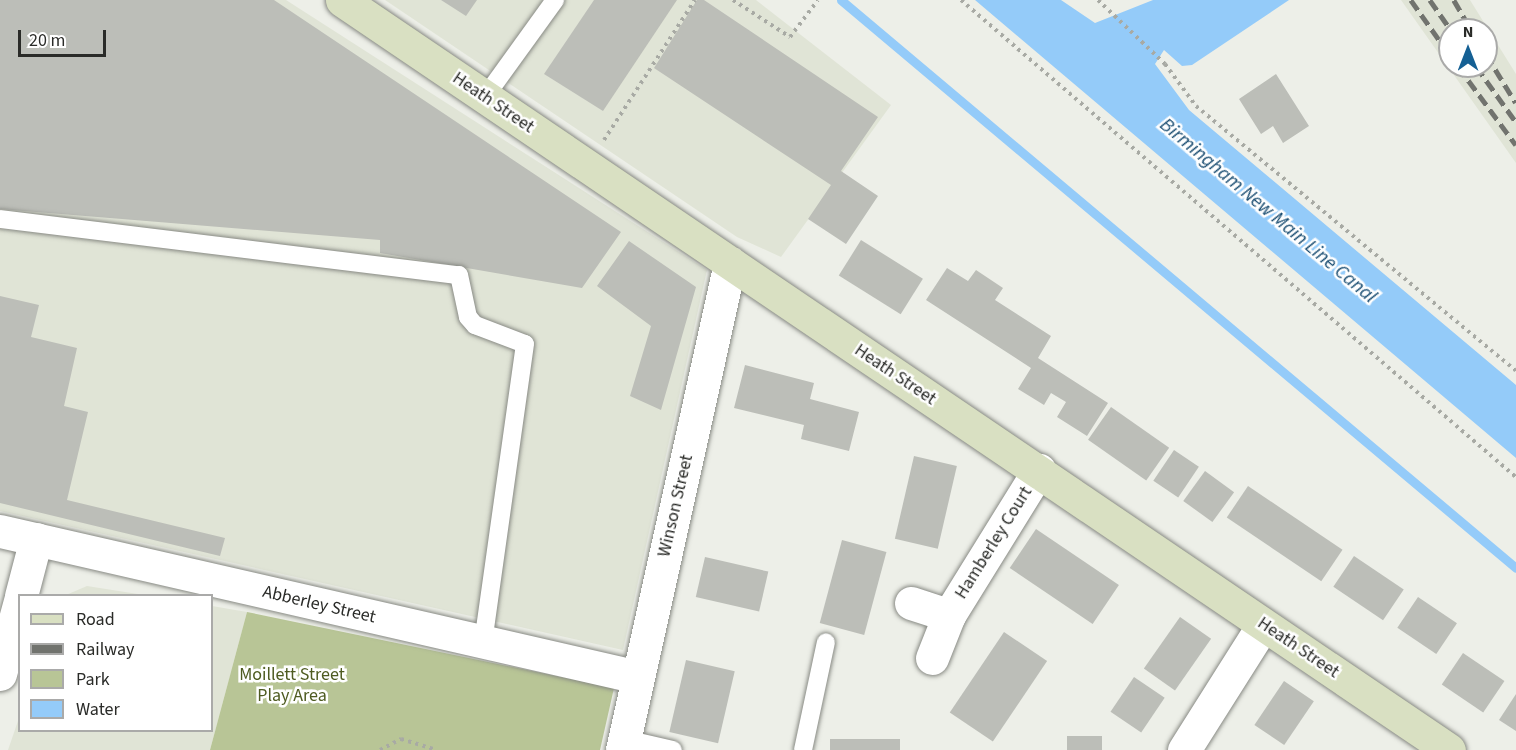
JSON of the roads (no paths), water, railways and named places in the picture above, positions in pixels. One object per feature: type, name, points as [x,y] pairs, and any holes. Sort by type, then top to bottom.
[{"type":"main road","name":"Heath Street","points":[[342,0],[1039,470],[1449,750]]},
{"type":"street","name":"Winson Street","points":[[623,744],[730,263]]},
{"type":"street","name":"Hamberley Court","points":[[932,658],[949,615],[1039,470]]},
{"type":"street","name":"Abberley Street","points":[[0,531],[483,643],[638,676]]},
{"type":"street","points":[[22,594],[36,540]]},
{"type":"street","name":"Hamberley Court","points":[[910,603],[949,615]]},
{"type":"street","points":[[0,674],[18,608]]},
{"type":"street","points":[[1185,750],[1263,625]]},
{"type":"lane","points":[[485,97],[555,0]]},
{"type":"lane","points":[[0,219],[459,275],[468,317],[475,325],[525,344],[483,643]]},
{"type":"lane","points":[[803,750],[826,642]]},
{"type":"lane","points":[[623,744],[673,750]]},
{"type":"water","name":"Birmingham New Main Line Canal","points":[[975,0],[1061,0],[1095,23],[1153,0],[1289,0],[1192,65],[1182,66],[1164,50],[1155,64],[1189,110],[1516,385],[1516,458]]},
{"type":"waterway","points":[[841,0],[1516,568]]},
{"type":"railway","points":[[1411,0],[1438,38]]},
{"type":"railway","points":[[1430,0],[1443,18]]},
{"type":"railway","points":[[1454,0],[1464,18]]},
{"type":"railway","points":[[1498,74],[1516,103]]},
{"type":"railway","points":[[1467,78],[1516,145]]},
{"type":"railway","points":[[1485,78],[1516,122]]},
{"type":"park label","name":"Moillett Street Play Area","points":[[292,686]]}]
